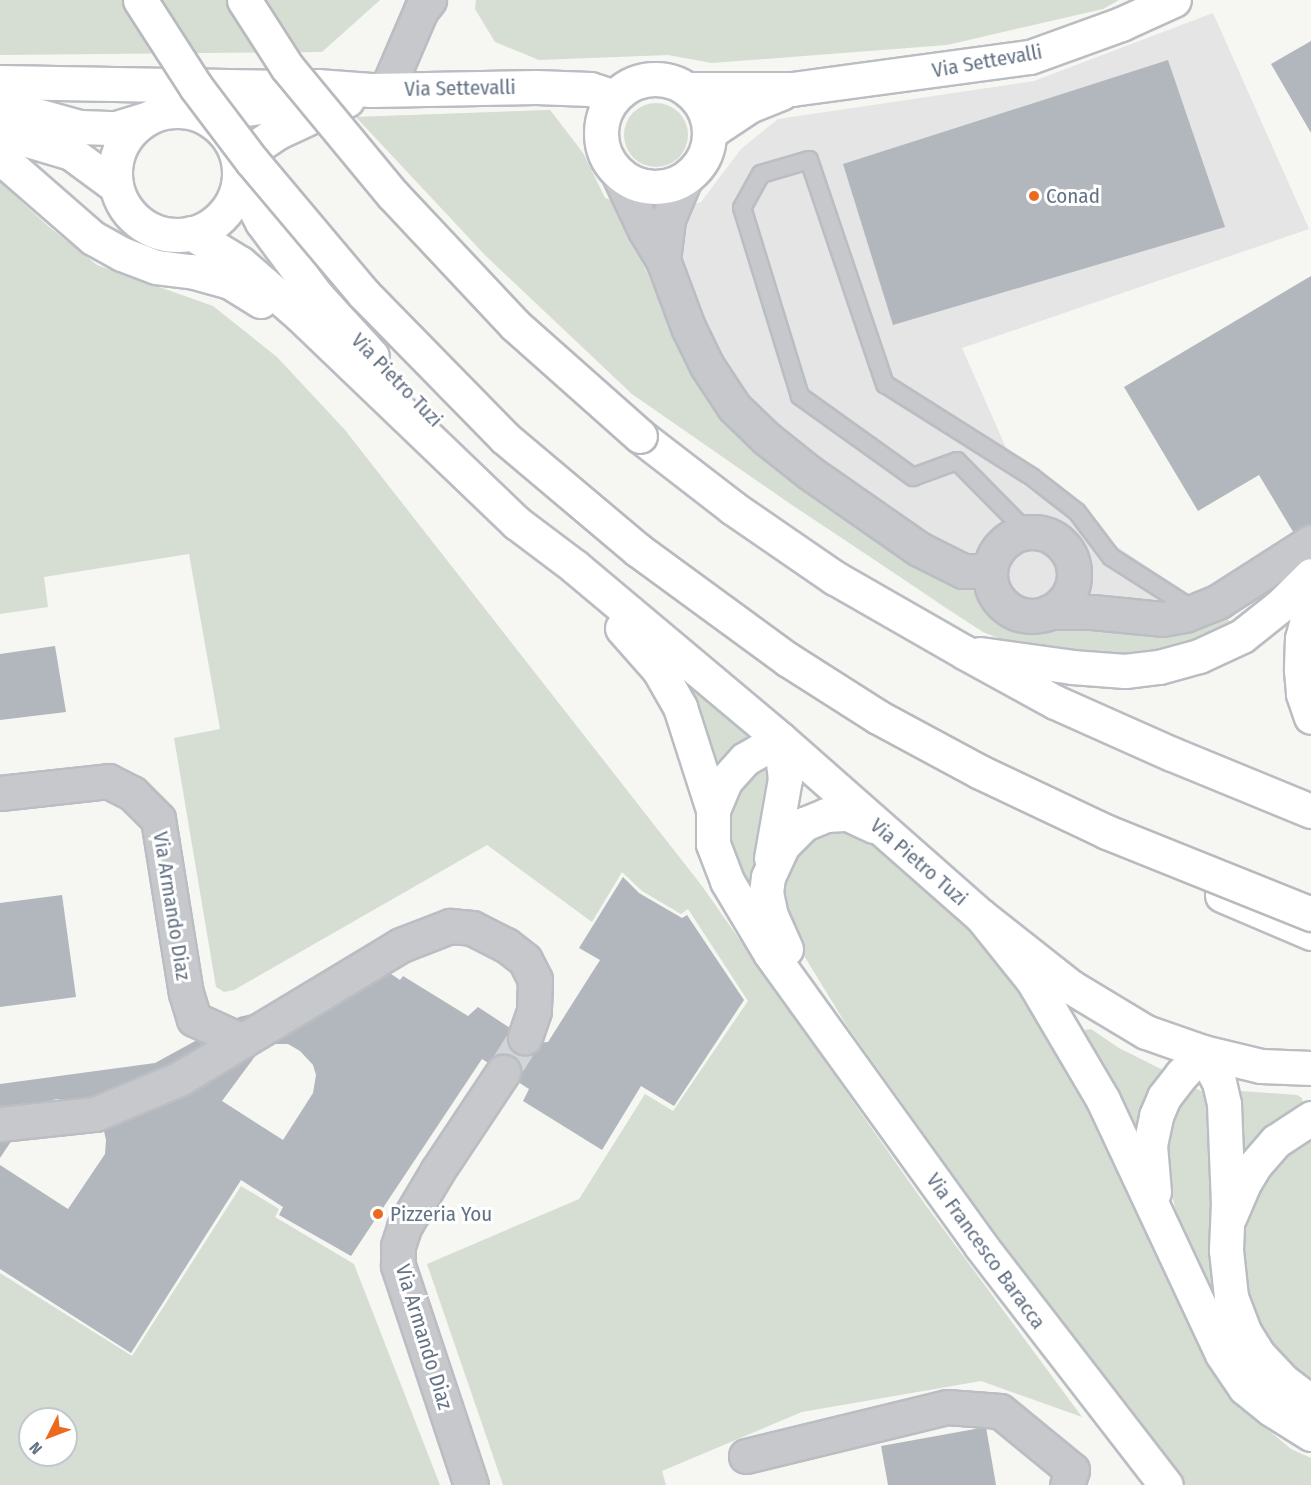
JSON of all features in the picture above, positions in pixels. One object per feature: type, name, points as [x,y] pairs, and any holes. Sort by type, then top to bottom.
[{"type":"main road","points":[[140,0],[196,87],[309,231],[451,384],[505,438],[581,504],[705,601],[787,659],[878,717],[980,772],[1107,832],[1218,892],[1311,933]]},
{"type":"main road","points":[[244,0],[287,66],[342,136],[393,195],[515,325],[640,436],[733,508],[835,578],[1054,702],[1311,812]]},
{"type":"main road","name":"Via Settevalli","points":[[201,115],[261,106],[317,86],[379,89],[590,89],[614,97],[626,86],[641,80],[665,80],[688,89],[792,89],[1030,57],[1121,24],[1174,0]]},
{"type":"main road","points":[[0,82],[252,88],[317,86]]},
{"type":"main road","points":[[550,88],[579,107],[600,132]]},
{"type":"main road","name":"Via Settevalli","points":[[238,169],[278,132],[379,89]]},
{"type":"main road","points":[[614,97],[604,114],[600,132],[602,147],[618,173],[639,185],[651,188],[668,186],[685,179],[704,159],[710,132],[707,116],[699,101],[688,89]]},
{"type":"main road","name":"Via Settevalli","points":[[710,132],[749,106],[792,89]]},
{"type":"main road","points":[[0,105],[80,126],[116,128],[162,112],[182,111],[201,115],[224,133],[238,169],[234,198],[224,214],[209,226],[191,233],[171,234],[152,230],[136,219],[123,204],[116,186],[115,167],[120,148],[130,132],[144,119]]},
{"type":"main road","points":[[0,132],[71,153],[116,186]]},
{"type":"main road","points":[[0,157],[93,238],[122,254],[156,267],[191,271],[230,282],[257,299],[393,406]]},
{"type":"main road","name":"Via Pietro Tuzi","points":[[238,169],[262,222],[317,296],[410,398],[533,508],[574,566]]},
{"type":"main road","name":"Via Pietro Tuzi","points":[[191,233],[240,263],[300,315],[518,523],[574,566],[780,739],[981,916],[1071,987],[1146,1032],[1203,1052],[1261,1066],[1311,1068]]},
{"type":"main road","points":[[432,442],[545,560],[626,631],[659,670],[680,706],[713,810],[713,844],[727,881],[770,953],[813,1011]]},
{"type":"main road","points":[[963,652],[1072,667],[1125,671],[1159,667],[1198,656],[1242,636],[1281,605],[1311,575]]},
{"type":"main road","points":[[1311,603],[1302,638],[1301,670],[1303,694],[1311,717]]},
{"type":"main road","points":[[713,810],[726,780],[745,759],[780,739],[785,778],[766,892],[771,916],[813,1011]]},
{"type":"main road","points":[[768,877],[783,845],[795,831],[826,815],[848,814],[884,831]]},
{"type":"main road","points":[[1107,832],[1311,914]]},
{"type":"main road","points":[[981,916],[1033,981],[1103,1101],[1222,1354],[1245,1388],[1271,1409],[1311,1434]]},
{"type":"main road","name":"Via Francesco Baracca","points":[[813,1011],[981,1246],[1166,1485]]},
{"type":"main road","points":[[1157,1218],[1150,1146],[1156,1116],[1164,1097],[1181,1074],[1203,1052],[1219,1082],[1224,1104],[1227,1274],[1231,1297],[1245,1334],[1258,1355],[1282,1380],[1311,1402]]},
{"type":"main road","points":[[1227,1226],[1243,1185],[1255,1165],[1276,1141],[1311,1118]]},
{"type":"street","points":[[379,89],[421,10],[429,0]]},
{"type":"street","points":[[618,173],[645,230],[663,260],[688,327],[707,366],[734,407],[766,438],[810,473],[920,549],[963,571],[990,571]]},
{"type":"street","points":[[663,260],[668,219],[685,179]]},
{"type":"street","points":[[1049,612],[1061,604],[1069,593],[1074,579],[1073,566],[1068,553],[1060,543],[1049,536],[1028,533],[1010,538],[993,558],[990,571],[991,585],[998,598],[1008,608],[1028,615],[1049,612],[1162,619],[1196,611],[1220,602],[1311,542]]},
{"type":"street","points":[[1073,566],[1106,602],[1133,616]]},
{"type":"street","name":"Via Armando Diaz","points":[[0,793],[108,781],[132,793],[158,819],[186,993],[194,1019]]},
{"type":"street","points":[[0,1124],[95,1114],[179,1079],[401,945],[450,926],[472,928],[506,945],[525,960],[535,980],[534,1011],[525,1037]]},
{"type":"street","points":[[179,1079],[194,1019],[242,1041]]},
{"type":"street","name":"Via Armando Diaz","points":[[471,1485],[398,1265],[398,1246],[404,1227],[432,1179],[503,1072]]},
{"type":"street","points":[[746,1456],[947,1407],[1000,1411],[1072,1470],[1066,1485]]},
{"type":"lane","points":[[1028,533],[957,461],[913,477],[800,396],[742,208],[761,174],[809,160],[885,384],[1032,477],[1077,512],[1111,557],[1196,611]]},
{"type":"shaded area","points":[[0,0],[380,0],[322,52],[0,55]]},
{"type":"shaded area","points":[[476,0],[1119,0],[1103,9],[947,45],[712,63],[668,55],[539,60],[495,42],[475,9]]},
{"type":"shaded area","points":[[1213,13],[1309,229],[962,348],[1022,484],[1234,624],[1174,653],[983,632],[944,607],[632,394],[485,255],[356,117],[550,110],[583,153],[605,198],[658,215],[701,202],[741,149],[778,119],[1034,81]]},
{"type":"shaded area","points":[[650,103],[662,103],[679,112],[686,123],[688,135],[686,147],[679,158],[662,167],[650,167],[638,162],[629,153],[624,141],[624,129],[629,117],[638,108]]},
{"type":"shaded area","points":[[550,110],[583,153],[605,198],[615,202],[697,385],[739,439],[944,581],[981,594],[1008,628],[1108,626],[1164,636],[1218,613],[1234,624],[1174,653],[1085,656],[1023,648],[983,632],[789,503],[632,394],[485,255],[356,117]]},
{"type":"shaded area","points":[[0,182],[48,226],[97,265],[213,306],[277,357],[345,430],[702,886],[922,1200],[1082,1417],[981,1381],[802,1412],[662,1471],[666,1485],[503,1485],[427,1264],[579,1199],[645,1094],[673,1111],[748,1001],[688,909],[681,914],[642,891],[622,872],[592,922],[487,845],[234,990],[224,992],[216,987],[174,738],[220,729],[189,554],[44,577],[48,607],[0,614]]},
{"type":"shaded area","points":[[672,658],[754,732],[715,763]]},
{"type":"shaded area","points":[[764,765],[769,769],[755,861],[754,885],[758,907],[723,853],[730,793]]},
{"type":"shaded area","points":[[840,830],[863,837],[876,844],[983,938],[1061,1045],[1219,1379],[1256,1420],[1291,1449],[1311,1458],[1311,1485],[1186,1485],[1058,1321],[847,1026],[784,923],[779,909],[784,864],[802,842],[829,831]]},
{"type":"shaded area","points":[[1091,1029],[1119,1048],[1167,1072],[1139,1153],[1124,1109],[1087,1040],[1085,1030]]},
{"type":"shaded area","points":[[1193,1087],[1206,1093],[1212,1255],[1244,1369],[1183,1240],[1168,1179],[1165,1161],[1168,1122],[1187,1089]]},
{"type":"shaded area","points":[[1237,1092],[1297,1095],[1302,1098],[1303,1103],[1276,1121],[1245,1154],[1242,1154]]},
{"type":"shaded area","points":[[1311,1130],[1311,1382],[1281,1356],[1257,1322],[1250,1302],[1239,1248],[1248,1205],[1265,1172]]},
{"type":"shaded area","points":[[241,1186],[279,1209],[275,1217],[354,1264],[440,1485],[0,1485],[0,1273],[132,1356]]},
{"type":"building","points":[[1311,41],[1311,133],[1271,64]]},
{"type":"building","name":"Conad","points":[[1168,60],[1225,227],[893,325],[843,164]]},
{"type":"building","points":[[1311,276],[1311,526],[1295,535],[1259,475],[1198,511],[1124,387]]},
{"type":"building","points":[[55,646],[66,712],[0,720],[0,654]]},
{"type":"building","points":[[623,877],[639,893],[682,918],[687,915],[744,1000],[674,1106],[641,1086],[602,1150],[523,1101],[529,1089],[482,1059],[351,1256],[279,1215],[283,1207],[241,1180],[131,1353],[0,1269],[0,1165],[68,1209],[105,1154],[106,1140],[103,1127],[71,1100],[57,1099],[44,1102],[32,1110],[0,1158],[0,1084],[155,1063],[239,1017],[256,1013],[357,951],[400,980],[403,976],[468,1016],[478,1007],[533,1043],[548,1042],[600,960],[579,948]],"holes":[[[275,1044],[288,1044],[300,1051],[313,1065],[316,1075],[313,1093],[283,1140],[222,1101],[256,1055]]]},
{"type":"building","points":[[62,895],[76,997],[0,1007],[0,903]]},
{"type":"building","points":[[986,1427],[996,1485],[888,1485],[881,1446]]},
{"type":"tunnel","points":[[503,1072],[525,1037]]},
{"type":"place","name":"Conad","points":[[1034,196]]},
{"type":"place","name":"Pizzeria You","points":[[378,1214]]}]
